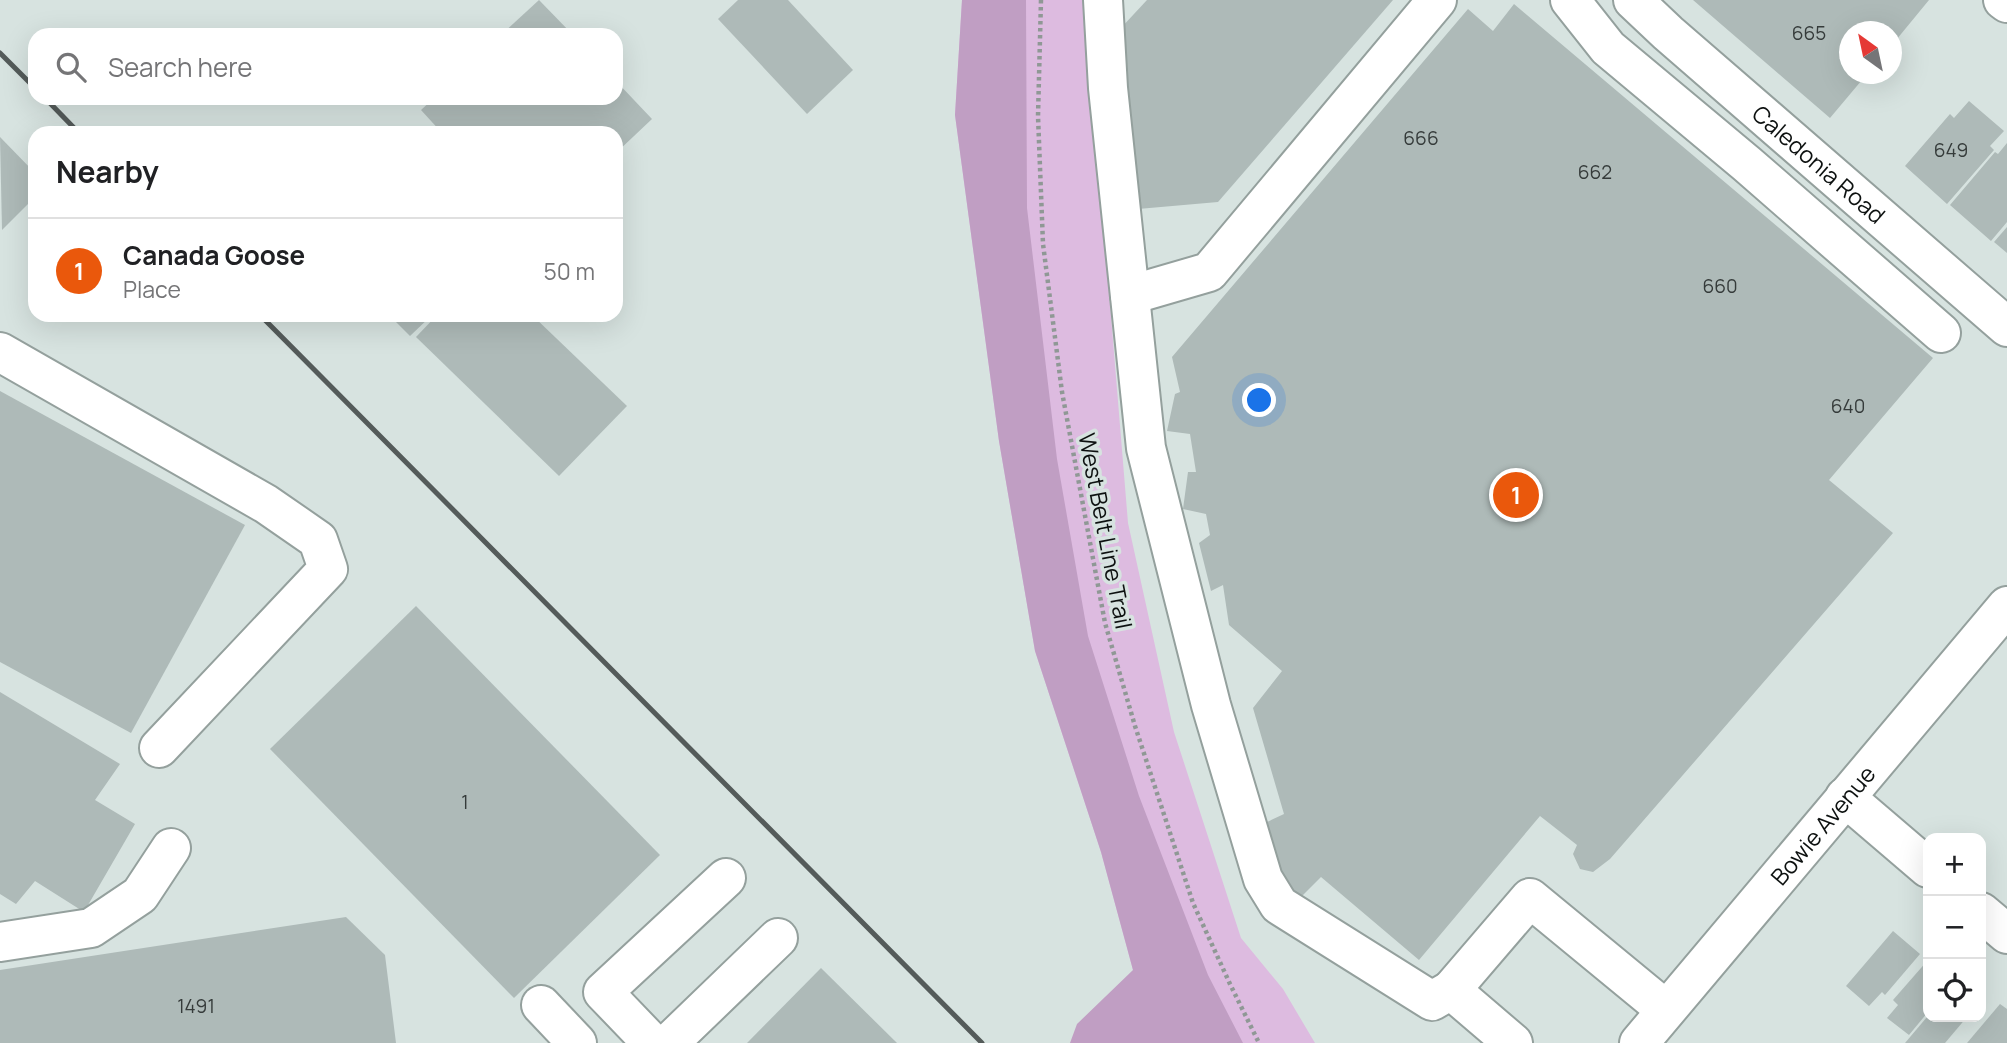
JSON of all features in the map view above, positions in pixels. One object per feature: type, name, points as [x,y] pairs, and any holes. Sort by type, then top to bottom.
[{"type":"street","points":[[1103,0],[1108,89],[1146,449],[1211,705],[1263,879],[1279,905],[1432,1001],[1451,990],[1530,898],[1666,1010]]},
{"type":"street","points":[[1130,295],[1209,272],[1437,0]]},
{"type":"street","points":[[1570,0],[1608,48],[1747,164],[1941,333]]},
{"type":"street","name":"Caledonia Road","points":[[1633,0],[2007,327]]},
{"type":"street","points":[[1906,302],[1937,267]]},
{"type":"street","points":[[0,352],[266,504],[318,540],[328,569],[159,748]]},
{"type":"street","name":"Bowie Avenue","points":[[1639,1043],[2007,606]]},
{"type":"street","points":[[1845,797],[1923,864]]},
{"type":"street","points":[[0,942],[91,928],[140,895],[171,848]]},
{"type":"street","points":[[652,1043],[603,992],[726,878]]},
{"type":"street","points":[[1986,916],[2007,934]]},
{"type":"street","points":[[669,1043],[778,939]]},
{"type":"street","points":[[1451,990],[1513,1043]]},
{"type":"street","points":[[541,1005],[577,1043]]},
{"type":"path","name":"West Belt Line Trail","points":[[1041,0],[1038,116],[1044,244],[1062,392],[1105,623],[1135,726],[1194,903],[1259,1043]]},
{"type":"shaded area","points":[[962,0],[1085,0],[1128,523],[1174,732],[1241,938],[1283,989],[1315,1043],[1198,1043],[1133,970],[1101,852],[1035,651],[999,441],[955,115]]},
{"type":"shaded area","points":[[962,0],[1026,0],[1027,208],[1057,459],[1088,636],[1139,796],[1208,975],[1243,1043],[1070,1043],[1077,1024],[1133,970],[1101,852],[1035,651],[999,441],[955,115]]},
{"type":"building","points":[[539,0],[566,28],[509,28]]},
{"type":"building","points":[[738,0],[788,0],[853,70],[807,114],[718,19]]},
{"type":"building","points":[[1147,0],[1393,0],[1218,202],[1138,209],[1120,29]]},
{"type":"building","points":[[1693,0],[1929,0],[1902,33],[1902,21],[1839,21],[1839,84],[1859,84],[1830,118]]},
{"type":"building","points":[[1514,4],[1933,358],[1829,480],[1893,533],[1610,859],[1593,872],[1580,869],[1573,854],[1577,845],[1540,816],[1419,960],[1321,877],[1299,899],[1282,881],[1267,822],[1284,814],[1253,708],[1282,671],[1229,625],[1223,585],[1211,591],[1199,543],[1210,535],[1206,514],[1183,509],[1188,472],[1196,472],[1190,434],[1167,431],[1175,394],[1180,392],[1172,357],[1468,9],[1493,31]]},
{"type":"building","points":[[623,88],[652,119],[623,146],[623,126],[436,126],[421,110],[426,105],[623,105]]},
{"type":"building","points":[[1969,101],[2004,131],[1990,146],[1994,150],[1947,204],[1905,166],[1950,114],[1954,118]]},
{"type":"building","points":[[0,137],[28,166],[28,204],[2,230]]},
{"type":"building","points":[[2007,143],[2007,222],[1991,241],[1950,205],[1995,152],[1998,154]]},
{"type":"building","points":[[2007,227],[2007,253],[1994,242]]},
{"type":"building","points":[[396,322],[425,322],[410,336]]},
{"type":"building","points":[[430,322],[539,322],[627,406],[559,476],[416,337]]},
{"type":"building","points":[[0,391],[245,525],[131,733],[0,662]]},
{"type":"building","points":[[416,606],[660,855],[514,998],[270,749]]},
{"type":"building","points":[[0,692],[120,764],[95,800],[135,824],[84,912],[35,881],[16,904],[0,894]]},
{"type":"building","points":[[346,917],[385,955],[396,1043],[0,1043],[0,970]]},
{"type":"building","points":[[1893,931],[1920,954],[1885,995],[1882,992],[1869,1006],[1846,986]]},
{"type":"building","points":[[1923,966],[1923,1018],[1909,1035],[1887,1018],[1898,1005],[1893,1000]]},
{"type":"building","points":[[821,968],[897,1043],[747,1043]]},
{"type":"building","points":[[2000,1004],[2007,1009],[2007,1043],[1967,1043]]},
{"type":"building","points":[[1923,1022],[1963,1022],[1945,1043],[1905,1043]]},
{"type":"railway","points":[[0,53],[28,81]]},
{"type":"railway","points":[[52,105],[72,126]]},
{"type":"railway","points":[[267,322],[982,1043]]},
{"type":"place","name":"Canada Goose","points":[[1516,495]]}]
